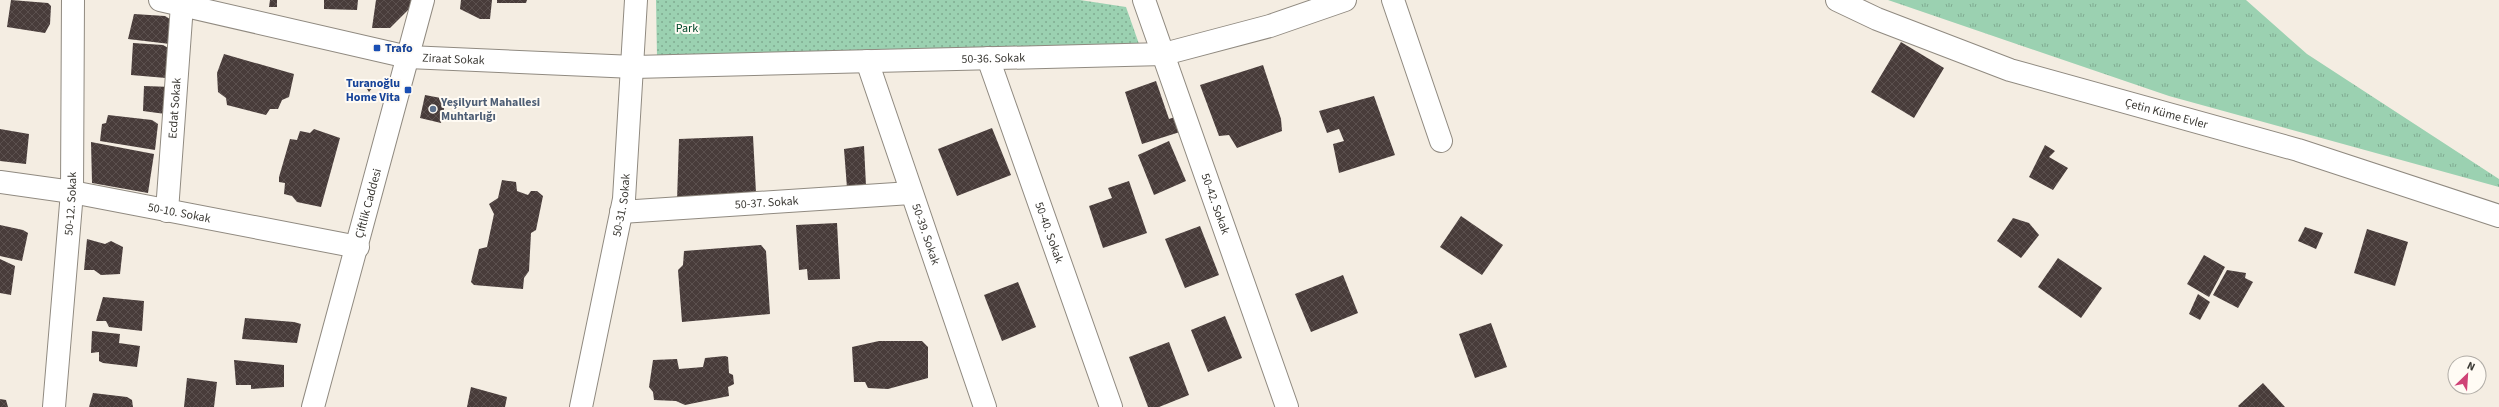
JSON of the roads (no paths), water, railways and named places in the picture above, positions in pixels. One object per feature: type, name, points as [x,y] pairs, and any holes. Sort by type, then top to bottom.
[{"type":"street","name":"50-12. Sokak","points":[[54,407],[72,192],[73,0]]},
{"type":"street","name":"Ziraat Sokak","points":[[160,0],[182,5],[242,9],[408,57],[634,67]]},
{"type":"street","name":"Çiftlik Caddesi","points":[[313,407],[358,247],[423,0]]},
{"type":"street","name":"50-31. Sokak","points":[[582,407],[621,212],[634,67],[636,0]]},
{"type":"street","name":"50-42. Sokak","points":[[1144,0],[1287,407]]},
{"type":"street","name":"50-36. Sokak","points":[[634,67],[1164,54],[1270,26],[1345,0]]},
{"type":"street","points":[[1393,0],[1441,141]]},
{"type":"street","name":"Çetin Küme Evler","points":[[1837,0],[1877,19],[2010,70],[2298,150],[2499,216]]},
{"type":"street","name":"Ecdat Sokak","points":[[168,211],[182,5]]},
{"type":"street","name":"50-40. Sokak","points":[[988,58],[1111,407]]},
{"type":"street","name":"50-39. Sokak","points":[[867,61],[985,407]]},
{"type":"street","name":"50-10. Sokak","points":[[0,182],[72,192],[358,247]]},
{"type":"street","name":"50-37. Sokak","points":[[621,212],[911,193]]},
{"type":"place","name":"Trafo","points":[[377,48]]},
{"type":"place","name":"Turanoğlu Home Vita","points":[[408,90]]},
{"type":"place","name":"Yeşilyurt Mahallesi Muhtarlığı","points":[[433,109]]},
{"type":"park label","name":"Park","points":[[687,28]]}]
